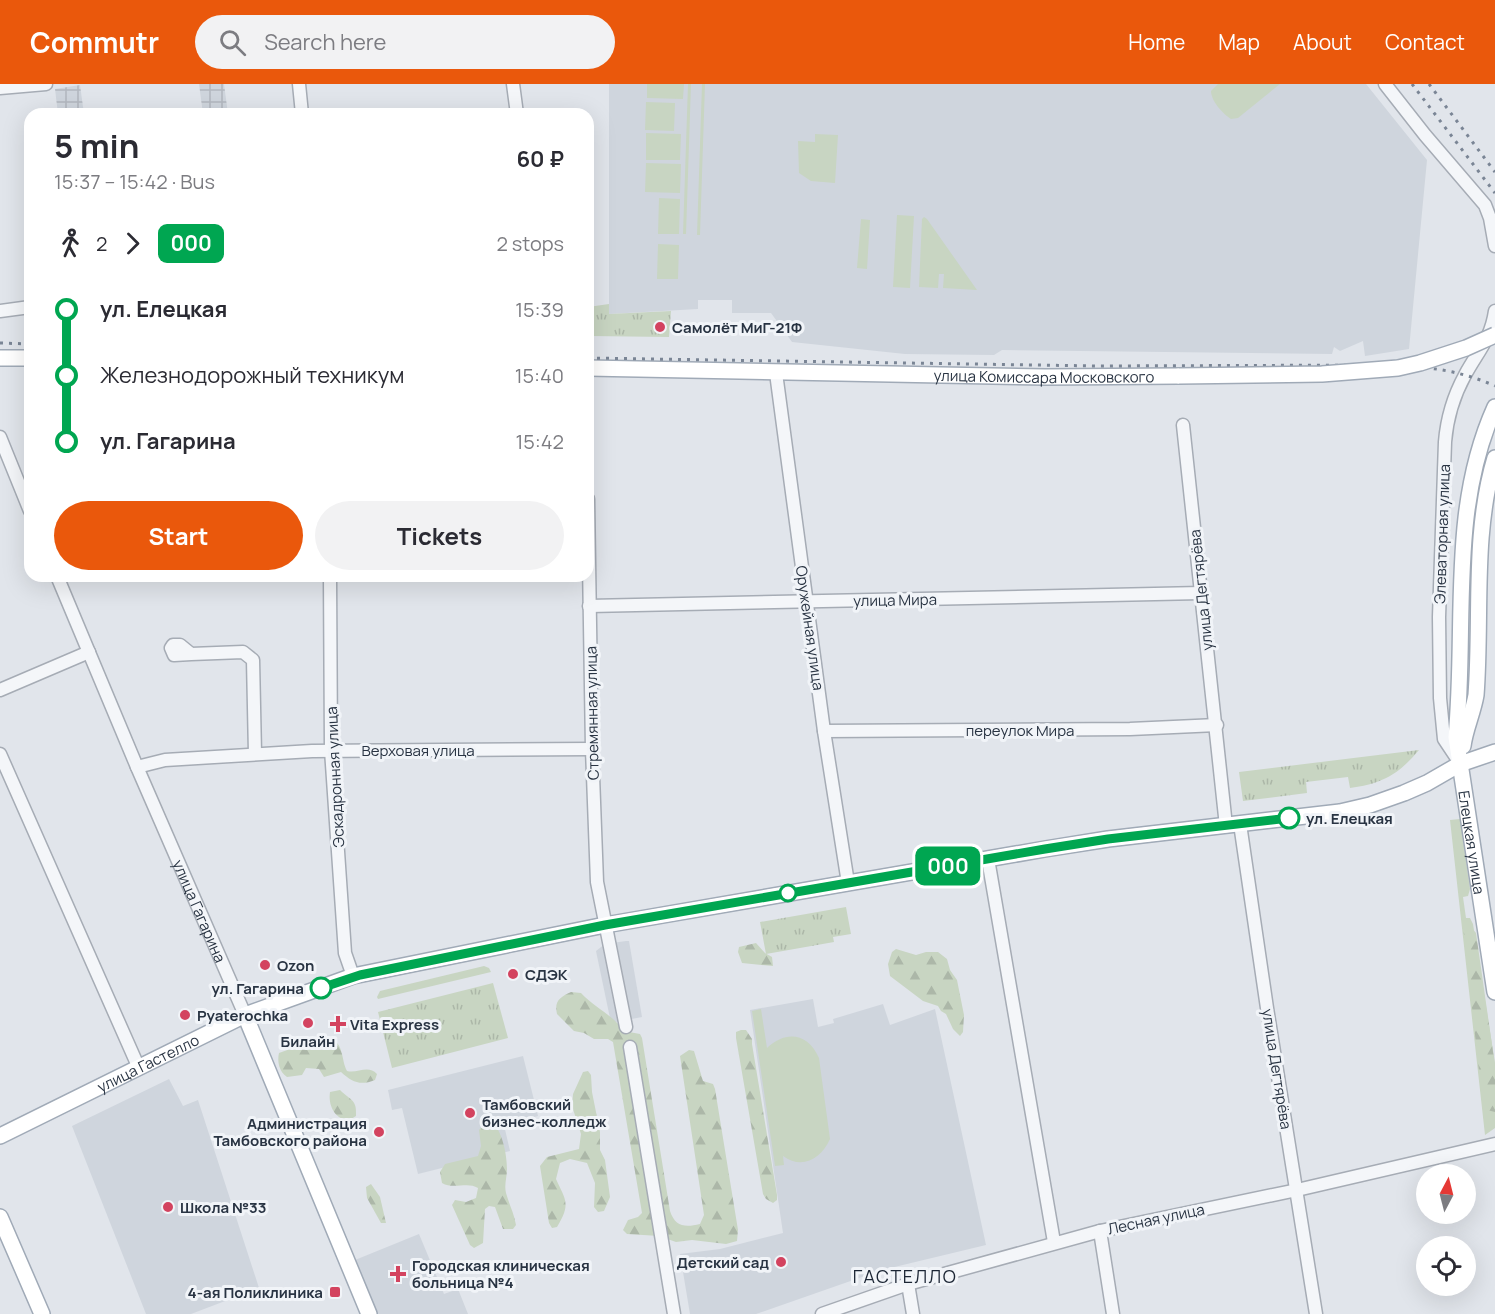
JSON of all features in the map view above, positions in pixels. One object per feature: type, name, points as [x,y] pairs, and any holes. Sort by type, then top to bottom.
[{"type":"main road","name":"улица Комиссара Московского","points":[[594,368],[1045,377],[1322,374],[1398,368],[1437,358],[1495,335]]},
{"type":"main road","points":[[0,358],[24,358]]},
{"type":"main road","name":"Елецкая улица","points":[[1495,406],[1481,441],[1465,516],[1461,585],[1460,696],[1456,737],[1495,992]]},
{"type":"main road","points":[[1460,764],[1464,736],[1473,713],[1476,695],[1483,517],[1495,458]]},
{"type":"main road","name":"улица Гастелло","points":[[0,1136],[245,1015],[353,976],[605,925],[988,858],[1108,839],[1340,812],[1370,805],[1427,783],[1460,764],[1495,752]]},
{"type":"main road","name":"улица Гагарина","points":[[245,1015],[369,1314]]},
{"type":"main road","points":[[0,1217],[42,1314]]},
{"type":"street","points":[[0,88],[46,84]]},
{"type":"street","points":[[299,84],[301,108]]},
{"type":"street","points":[[513,84],[516,108]]},
{"type":"street","points":[[1385,84],[1485,205],[1495,246]]},
{"type":"street","points":[[0,311],[24,308]]},
{"type":"street","name":"Элеваторная улица","points":[[1460,764],[1444,739],[1440,698],[1439,617],[1444,442],[1452,402],[1465,374],[1491,333],[1495,311]]},
{"type":"street","name":"Оружейная улица","points":[[776,373],[824,731],[848,883]]},
{"type":"street","name":"улица Дегтярёва","points":[[1183,425],[1217,724],[1267,1008],[1316,1314]]},
{"type":"street","points":[[0,438],[24,496]]},
{"type":"street","name":"улица Гагарина","points":[[60,582],[245,1015]]},
{"type":"street","name":"Эскадронная улица","points":[[330,582],[331,750],[345,953],[353,976]]},
{"type":"street","name":"Стремянная улица","points":[[589,582],[597,882],[626,1028]]},
{"type":"street","name":"улица Мира","points":[[589,606],[1201,593]]},
{"type":"street","points":[[0,690],[89,652]]},
{"type":"street","points":[[191,654],[243,652],[253,660],[255,754]]},
{"type":"street","name":"переулок Мира","points":[[824,731],[1130,729],[1217,724]]},
{"type":"street","name":"Верховая улица","points":[[137,767],[165,760],[331,750],[592,749]]},
{"type":"street","points":[[0,754],[138,1066]]},
{"type":"street","points":[[988,858],[1054,1242]]},
{"type":"street","points":[[630,1047],[674,1314]]},
{"type":"street","name":"Лесная улица","points":[[822,1314],[908,1284],[1054,1242],[1297,1190],[1495,1144]]},
{"type":"street","points":[[1100,1231],[1113,1314]]},
{"type":"street","points":[[908,1284],[913,1314]]},
{"type":"shaded area","points":[[199,84],[224,84],[227,108],[202,108]]},
{"type":"shaded area","points":[[609,84],[1366,84],[1427,160],[1409,349],[1365,356],[1363,341],[1340,351],[1334,347],[1332,354],[1002,350],[994,355],[905,354],[792,342],[771,313],[732,313],[732,300],[698,300],[698,309],[609,314]]},
{"type":"shaded area","points":[[80,85],[83,108],[57,108],[55,89]]},
{"type":"shaded area","points":[[629,941],[642,1017],[611,1023],[596,951],[605,944]]},
{"type":"shaded area","points":[[813,999],[818,1027],[834,1023],[833,1019],[883,1004],[890,1025],[935,1009],[986,1245],[882,1270],[756,1314],[690,1314],[680,1254],[720,1249],[783,1233],[750,1010]]},
{"type":"shaded area","name":"Тамбовский бизнес-колледж","points":[[523,1056],[538,1116],[504,1125],[510,1151],[418,1174],[402,1108],[392,1110],[388,1090]]},
{"type":"shaded area","name":"Школа №33","points":[[169,1079],[183,1106],[198,1100],[259,1288],[191,1314],[146,1314],[72,1126]]},
{"type":"shaded area","name":"Городская клиническая больница №4","points":[[419,1234],[444,1294],[458,1289],[468,1314],[377,1314],[355,1260]]},
{"type":"green space","points":[[647,84],[684,84],[683,99],[647,98]]},
{"type":"green space","points":[[688,84],[691,84],[686,234],[683,234]]},
{"type":"green space","points":[[702,84],[705,84],[700,235],[697,235]]},
{"type":"green space","points":[[1218,84],[1280,84],[1238,118],[1231,119],[1221,111],[1213,99],[1211,91]]},
{"type":"green space","points":[[646,102],[675,103],[674,131],[645,130]]},
{"type":"green space","points":[[646,133],[681,134],[680,160],[646,160]]},
{"type":"green space","points":[[815,134],[838,135],[835,183],[811,181],[799,173],[798,141],[815,142]]},
{"type":"green space","points":[[646,163],[681,164],[680,193],[645,192]]},
{"type":"green space","points":[[659,198],[680,199],[679,234],[658,234]]},
{"type":"green space","points":[[897,215],[914,216],[910,288],[893,287]]},
{"type":"green space","points":[[924,217],[977,290],[943,288],[944,274],[939,274],[938,288],[919,287],[922,219]]},
{"type":"green space","points":[[861,219],[870,220],[867,269],[857,268]]},
{"type":"green space","points":[[658,244],[679,245],[678,279],[657,279]]},
{"type":"green space","points":[[609,304],[609,314],[671,311],[669,337],[594,336],[594,306]]},
{"type":"green space","points":[[1419,750],[1397,772],[1371,784],[1350,788],[1348,777],[1306,782],[1307,793],[1243,801],[1239,772]]},
{"type":"green space","points":[[1460,819],[1470,889],[1468,896],[1463,897],[1466,918],[1470,918],[1473,924],[1495,1063],[1495,1128],[1485,1135],[1450,820]]},
{"type":"green space","points":[[846,907],[851,934],[833,937],[834,942],[766,954],[760,922]]},
{"type":"green space","points":[[1463,926],[1471,927],[1476,933],[1495,1066],[1495,1112],[1487,1110],[1482,1098]]},
{"type":"green space","points":[[756,943],[772,957],[773,966],[742,963],[738,952],[739,947]]},
{"type":"green space","points":[[896,949],[916,955],[938,952],[947,959],[950,970],[957,980],[964,1015],[963,1032],[960,1036],[938,1006],[923,1001],[890,976],[888,964],[892,952]]},
{"type":"green space","points":[[484,966],[491,972],[378,999],[377,997],[380,991]]},
{"type":"green space","points":[[493,983],[508,1038],[392,1068],[378,1012]]},
{"type":"green space","points":[[571,992],[581,993],[615,1020],[624,1031],[640,1034],[642,1038],[670,1211],[677,1223],[685,1226],[700,1224],[704,1215],[680,1056],[689,1050],[694,1051],[703,1081],[713,1084],[715,1089],[738,1230],[737,1241],[726,1244],[692,1240],[676,1242],[659,1236],[627,1234],[623,1230],[628,1220],[642,1213],[613,1042],[608,1039],[594,1039],[584,1033],[574,1031],[557,1014],[556,1006],[559,1000]]},
{"type":"green space","points":[[761,1009],[767,1048],[782,1038],[796,1037],[809,1043],[819,1058],[830,1139],[822,1152],[804,1162],[790,1160],[783,1156],[784,1165],[775,1166],[752,1011]]},
{"type":"green space","points":[[746,1030],[752,1039],[777,1195],[777,1200],[773,1203],[763,1194],[736,1038],[736,1032]]},
{"type":"green space","points":[[334,1040],[340,1047],[347,1071],[366,1069],[374,1071],[377,1074],[375,1080],[365,1083],[356,1082],[341,1072],[324,1077],[319,1069],[306,1068],[302,1075],[287,1077],[280,1069],[279,1053],[304,1044]]},
{"type":"green space","points":[[588,1071],[591,1075],[600,1132],[600,1150],[605,1160],[610,1197],[604,1211],[598,1212],[594,1207],[595,1183],[587,1163],[570,1159],[560,1163],[556,1179],[566,1203],[557,1227],[552,1228],[549,1223],[540,1166],[547,1157],[579,1149],[581,1134],[572,1106],[573,1094],[583,1072]]},
{"type":"green space","points":[[340,1090],[355,1106],[356,1116],[348,1121],[339,1117],[331,1106],[330,1092]]},
{"type":"green space","points":[[494,1124],[500,1133],[505,1152],[507,1169],[505,1190],[516,1225],[513,1229],[503,1229],[495,1207],[489,1206],[485,1209],[483,1243],[474,1248],[470,1245],[452,1205],[455,1200],[466,1202],[476,1198],[478,1188],[442,1183],[440,1172],[445,1164],[478,1156],[481,1146],[479,1130],[483,1125]]},
{"type":"green space","points":[[371,1184],[380,1197],[386,1223],[381,1223],[367,1198],[366,1187]]},
{"type":"railway","points":[[1412,84],[1495,193]]},
{"type":"railway","points":[[1429,84],[1495,172]]},
{"type":"railway","points":[[0,343],[24,344]]},
{"type":"railway","points":[[594,358],[1098,366],[1385,365],[1442,370],[1469,376],[1495,386]]},
{"type":"bus line","name":"000","points":[[321,988],[353,976],[605,925],[1108,839],[1289,818]]},
{"type":"place","name":"Самолёт МиГ-21Ф","points":[[660,327]]},
{"type":"place","name":"ул. Елецкая","points":[[1289,818]]},
{"type":"place","name":"Ozon","points":[[265,965]]},
{"type":"place","name":"СДЭК","points":[[513,974]]},
{"type":"place","name":"ул. Гагарина","points":[[321,988]]},
{"type":"place","name":"Pyaterochka","points":[[185,1015]]},
{"type":"place","name":"Билайн","points":[[308,1023]]},
{"type":"place","name":"Vita Express","points":[[338,1024]]},
{"type":"place","name":"Тамбовский бизнес-колледж","points":[[470,1113]]},
{"type":"place","name":"Администрация Тамбовского района","points":[[379,1132]]},
{"type":"place","name":"Школа №33","points":[[168,1207]]},
{"type":"place","name":"Детский сад","points":[[781,1262]]},
{"type":"place","name":"Городская клиническая больница №4","points":[[398,1274]]},
{"type":"place","name":"4-ая Поликлиника","points":[[335,1292]]},
{"type":"district","name":"ГАСТЕЛЛО","points":[[905,1276]]}]
